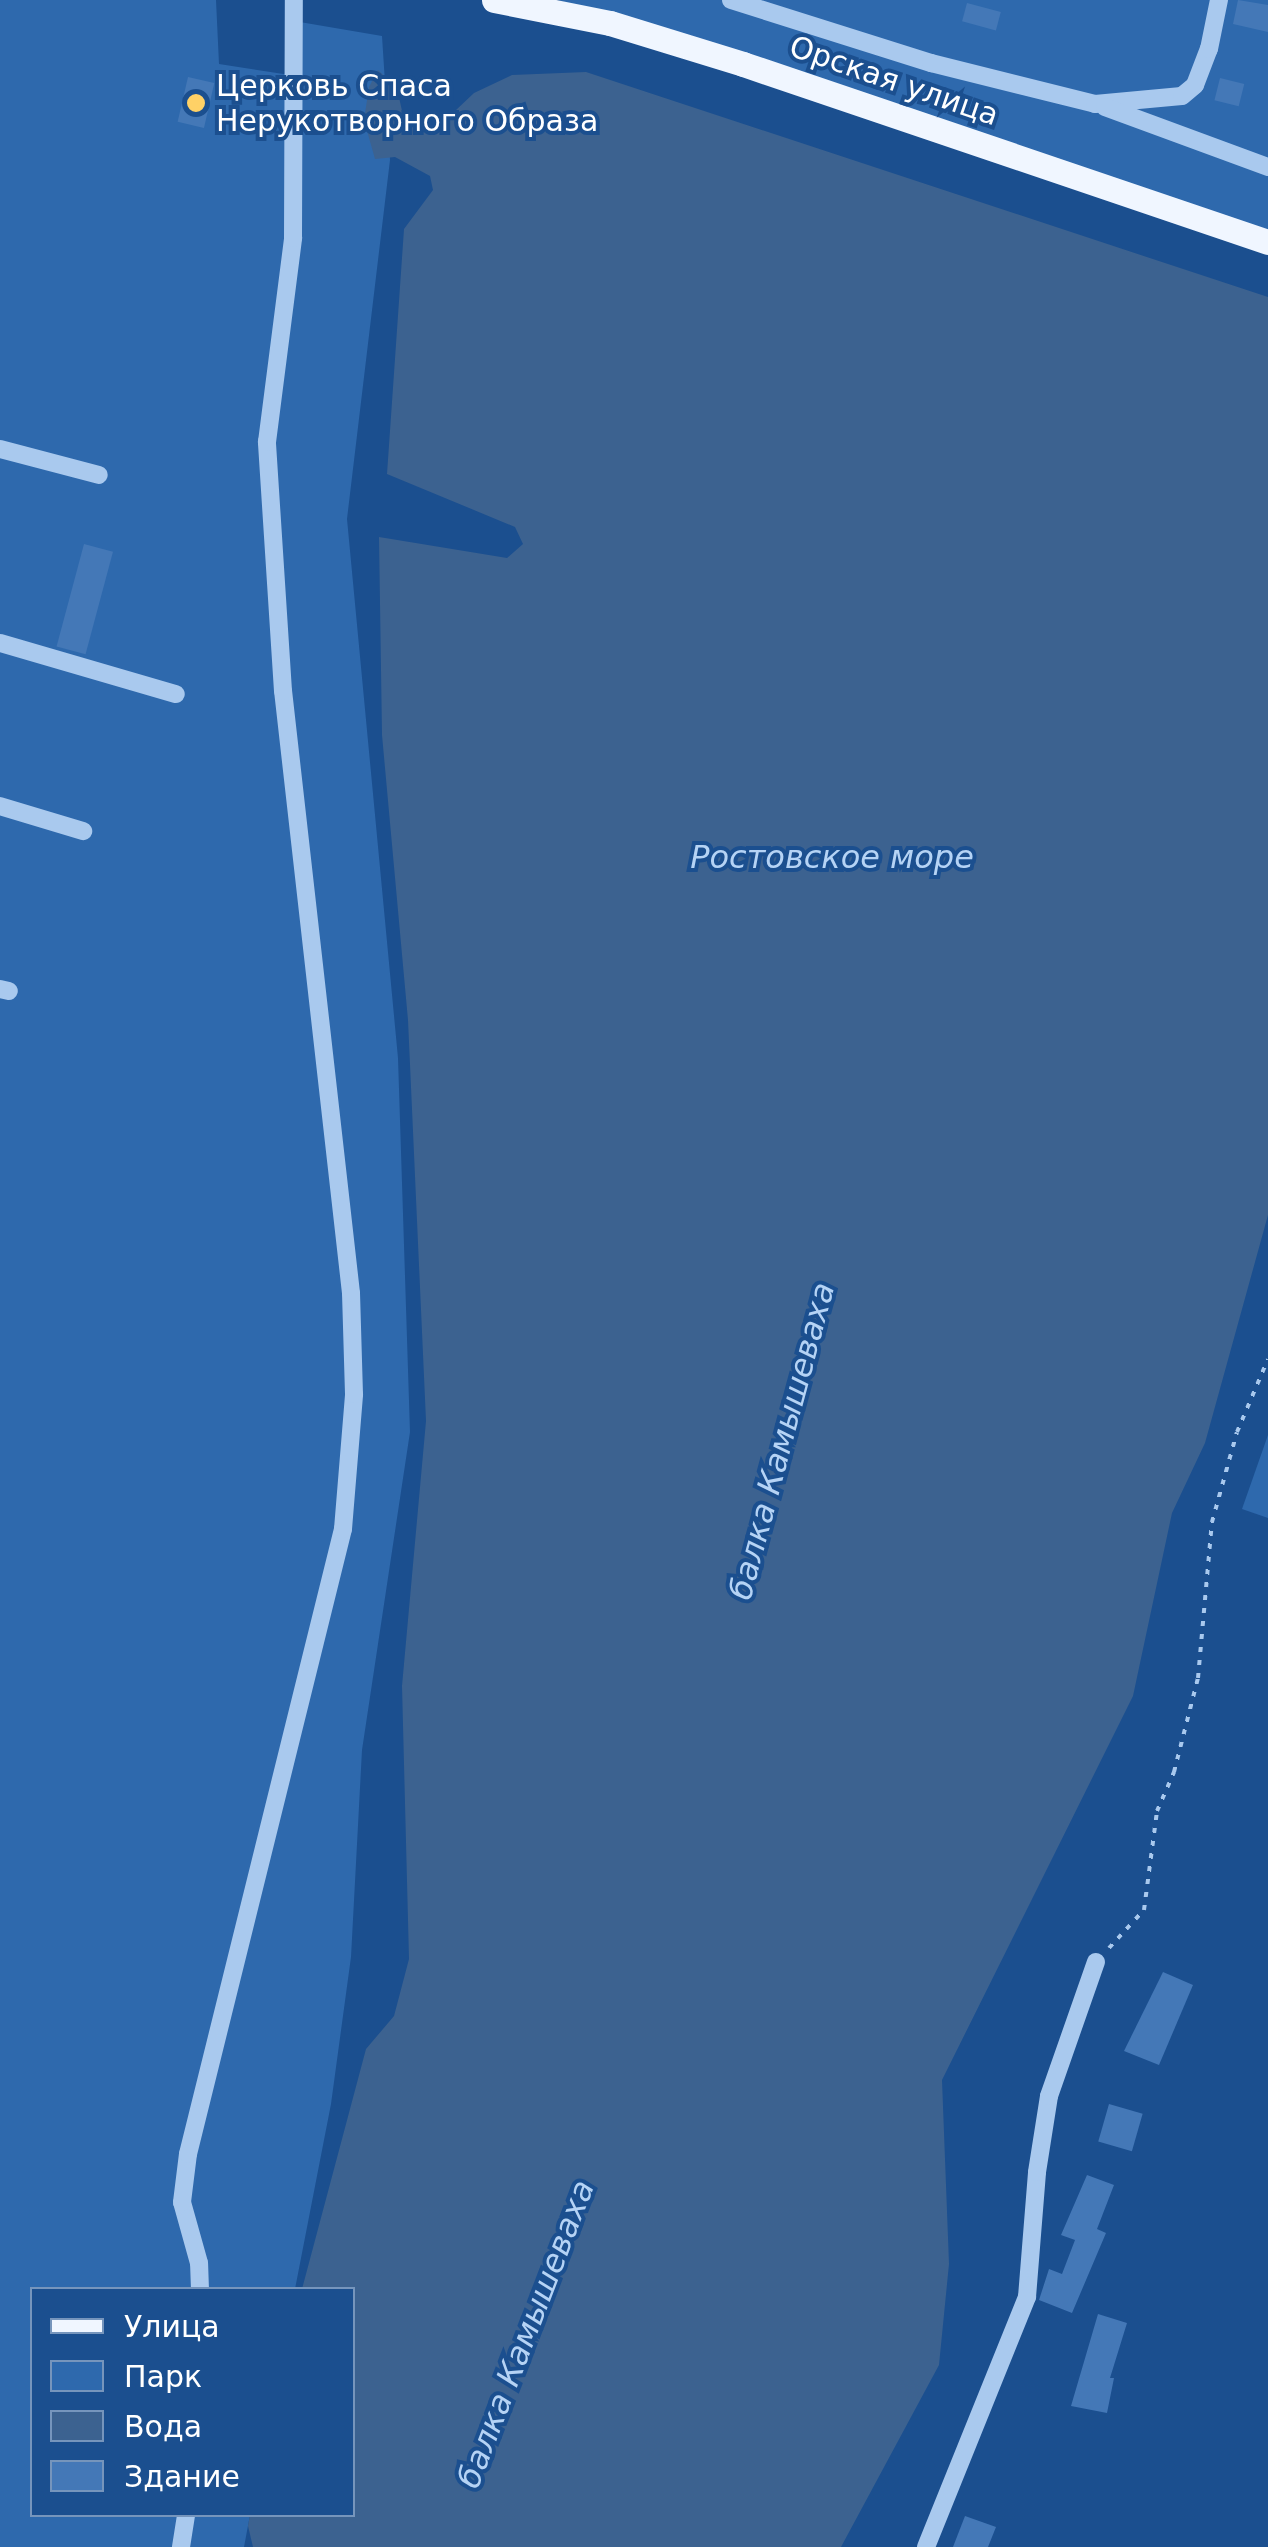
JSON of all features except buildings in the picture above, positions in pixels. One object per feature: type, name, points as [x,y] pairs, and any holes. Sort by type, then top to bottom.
[{"type":"main road","name":"Орская улица","points":[[494,0],[575,14],[724,58],[1268,242]]},
{"type":"street","points":[[200,2287],[199,2263],[182,2202],[188,2154],[343,1528],[354,1394],[351,1293],[283,691],[267,442],[292,238],[294,0]]},
{"type":"street","points":[[731,0],[931,64],[1095,104],[1268,167]]},
{"type":"street","points":[[1095,104],[1182,96],[1196,85],[1209,49],[1218,0]]},
{"type":"street","points":[[0,449],[99,475]]},
{"type":"street","points":[[0,643],[176,694]]},
{"type":"street","points":[[0,806],[84,831]]},
{"type":"street","points":[[926,2547],[1027,2296],[1037,2172],[1049,2096],[1096,1962]]},
{"type":"street","points":[[181,2547],[186,2517]]},
{"type":"path","points":[[1096,1962],[1144,1910],[1157,1810],[1174,1772],[1198,1678],[1212,1522],[1236,1432],[1268,1359]]},
{"type":"green space","points":[[0,0],[216,0],[219,64],[290,75],[288,20],[382,36],[390,160],[347,519],[398,1058],[410,1432],[362,1750],[351,1957],[331,2104],[295,2287],[30,2287],[30,2517],[250,2517],[244,2547],[0,2547]]},
{"type":"green space","points":[[558,0],[1268,0],[1268,234]]},
{"type":"green space","points":[[1268,1435],[1268,1518],[1242,1509]]},
{"type":"water","name":"Ростовское море","points":[[378,70],[397,88],[404,120],[437,128],[474,93],[512,75],[586,72],[1268,297],[1268,1215],[1205,1443],[1172,1513],[1133,1696],[942,2080],[949,2264],[939,2365],[841,2547],[253,2547],[248,2526],[250,2517],[355,2517],[355,2287],[303,2287],[366,2049],[394,2016],[409,1959],[402,1686],[426,1421],[408,1020],[382,735],[379,537],[507,558],[523,544],[515,527],[387,474],[404,229],[433,190],[430,176],[395,157],[375,159],[364,120],[369,87]]},
{"type":"place","name":"Церковь Спаса Нерукотворного Образа","points":[[196,103]]},
{"type":"water label","name":"балка Камышеваха","points":[[782,1441]]},
{"type":"water label","name":"балка Камышеваха","points":[[526,2334]]}]
